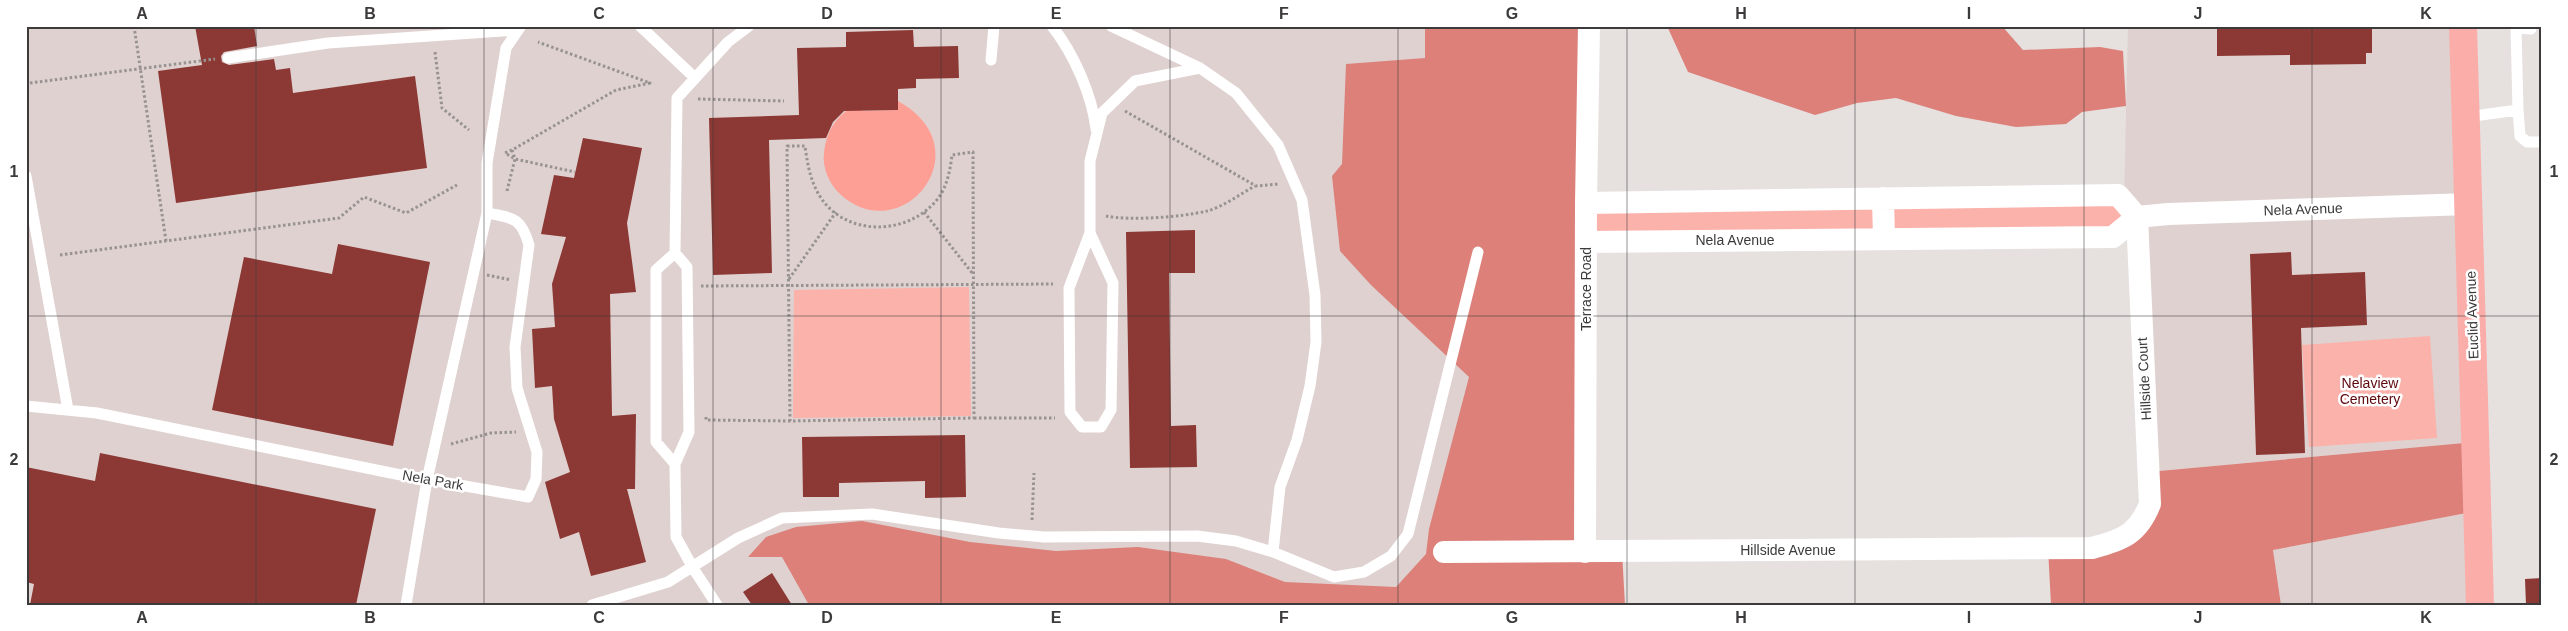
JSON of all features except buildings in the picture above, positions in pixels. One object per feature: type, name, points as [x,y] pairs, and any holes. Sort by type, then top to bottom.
[{"type":"main road","name":"Euclid Avenue","points":[[2463,26],[2480,605]]},
{"type":"street","name":"Terrace Road","points":[[1585,552],[1586,203],[1589,26]]},
{"type":"street","points":[[1586,203],[2118,195],[2137,217]]},
{"type":"street","points":[[1883,198],[1884,239]]},
{"type":"street","name":"Nela Avenue","points":[[1586,242],[2113,237],[2137,217],[2168,214],[2469,204]]},
{"type":"street","name":"Hillside Court","points":[[2130,535],[2143,521],[2150,504],[2137,217]]},
{"type":"street","name":"Hillside Avenue","points":[[1444,552],[2092,548],[2113,543],[2130,535]]},
{"type":"lane","points":[[640,26],[695,78]]},
{"type":"lane","points":[[717,605],[676,537],[675,464],[689,432],[687,267],[675,253],[677,98],[728,42],[749,26]]},
{"type":"lane","points":[[991,60],[994,26]]},
{"type":"lane","points":[[1052,26],[1062,38],[1084,86],[1094,111],[1096,135]]},
{"type":"lane","points":[[1111,26],[1200,68],[1236,93],[1278,145],[1302,200],[1315,295],[1316,342],[1310,386],[1299,431],[1280,487],[1273,552]]},
{"type":"lane","points":[[2531,29],[2516,27],[2520,136],[2527,142],[2542,142]]},
{"type":"lane","points":[[228,58],[328,43],[519,28]]},
{"type":"lane","points":[[406,605],[427,480],[487,213],[487,162],[506,48],[519,28]]},
{"type":"lane","points":[[1090,233],[1113,283],[1111,410],[1101,427],[1082,427],[1070,412],[1070,288],[1090,233],[1090,161],[1096,135],[1102,114],[1135,81],[1200,68]]},
{"type":"lane","points":[[2466,118],[2518,110]]},
{"type":"lane","points":[[26,176],[68,410]]},
{"type":"lane","name":"Nela Park","points":[[26,406],[97,413],[427,480],[528,497],[536,480],[537,452],[517,388],[515,347],[529,244],[525,230],[515,218],[487,213]]},
{"type":"lane","points":[[592,605],[668,582],[738,538],[782,518],[872,514],[999,532],[1044,536],[1197,536],[1236,541],[1273,552],[1334,577],[1364,572],[1391,556],[1408,534],[1478,252]]},
{"type":"lane","points":[[675,253],[656,270],[656,442],[675,464]]},
{"type":"path","points":[[134,26],[166,241]]},
{"type":"path","points":[[538,42],[650,83],[616,90],[506,154],[515,160],[575,172]]},
{"type":"path","points":[[435,52],[442,108],[470,130]]},
{"type":"path","points":[[30,84],[228,58]]},
{"type":"path","points":[[698,99],[784,101]]},
{"type":"path","points":[[1124,111],[1256,186]]},
{"type":"path","points":[[790,422],[787,146],[805,146],[815,188],[829,208],[849,221],[872,228],[896,226],[919,217],[937,200],[948,179],[952,155],[973,152],[974,418]]},
{"type":"path","points":[[507,191],[515,160],[512,150]]},
{"type":"path","points":[[1090,212],[1124,218],[1208,210],[1256,186],[1280,184]]},
{"type":"path","points":[[60,255],[339,218],[364,198],[406,213],[458,185]]},
{"type":"path","points":[[788,280],[836,212]]},
{"type":"path","points":[[924,212],[974,275]]},
{"type":"path","points":[[479,274],[513,280]]},
{"type":"path","points":[[701,295],[701,286],[1053,284]]},
{"type":"path","points":[[706,411],[706,420],[790,422],[1055,418]]},
{"type":"path","points":[[450,444],[491,433],[516,432]]},
{"type":"path","points":[[1032,523],[1034,474]]},
{"type":"shaded area","points":[[26,26],[1573,26],[1419,605],[26,605]]},
{"type":"shaded area","points":[[1425,26],[1589,26],[1585,552],[1622,552],[1625,605],[809,605],[782,557],[748,557],[766,537],[796,527],[862,521],[970,542],[1056,551],[1138,547],[1226,559],[1285,582],[1396,587],[1426,554],[1429,529],[1469,377],[1371,285],[1340,251],[1332,176],[1342,164],[1346,64],[1425,58]]},
{"type":"shaded area","points":[[1667,26],[2002,26],[2023,50],[2100,47],[2123,51],[2126,106],[2082,112],[2066,124],[2016,127],[1956,116],[1896,98],[1857,103],[1815,115],[1688,72]]},
{"type":"shaded area","points":[[2128,26],[2463,26],[2475,442],[2148,472],[2124,202]]},
{"type":"shaded area","points":[[862,101],[862,111],[898,110],[898,101],[923,121],[934,144],[934,167],[925,187],[909,202],[887,210],[864,208],[840,194],[825,169],[824,153],[831,128],[841,116]]},
{"type":"shaded area","points":[[2475,442],[2477,511],[2273,550],[2281,605],[2051,605],[2048,548],[2130,535],[2148,472]]},
{"type":"shaded area","points":[[2477,511],[2480,605],[2281,605],[2273,550]]},
{"type":"green space","points":[[2118,195],[2137,217],[2113,237],[1586,242],[1586,203]]},
{"type":"green space","points":[[969,287],[971,416],[793,418],[794,290]]},
{"type":"green space","name":"Nelaview Cemetery","points":[[2430,336],[2437,438],[2309,447],[2302,345]]}]
